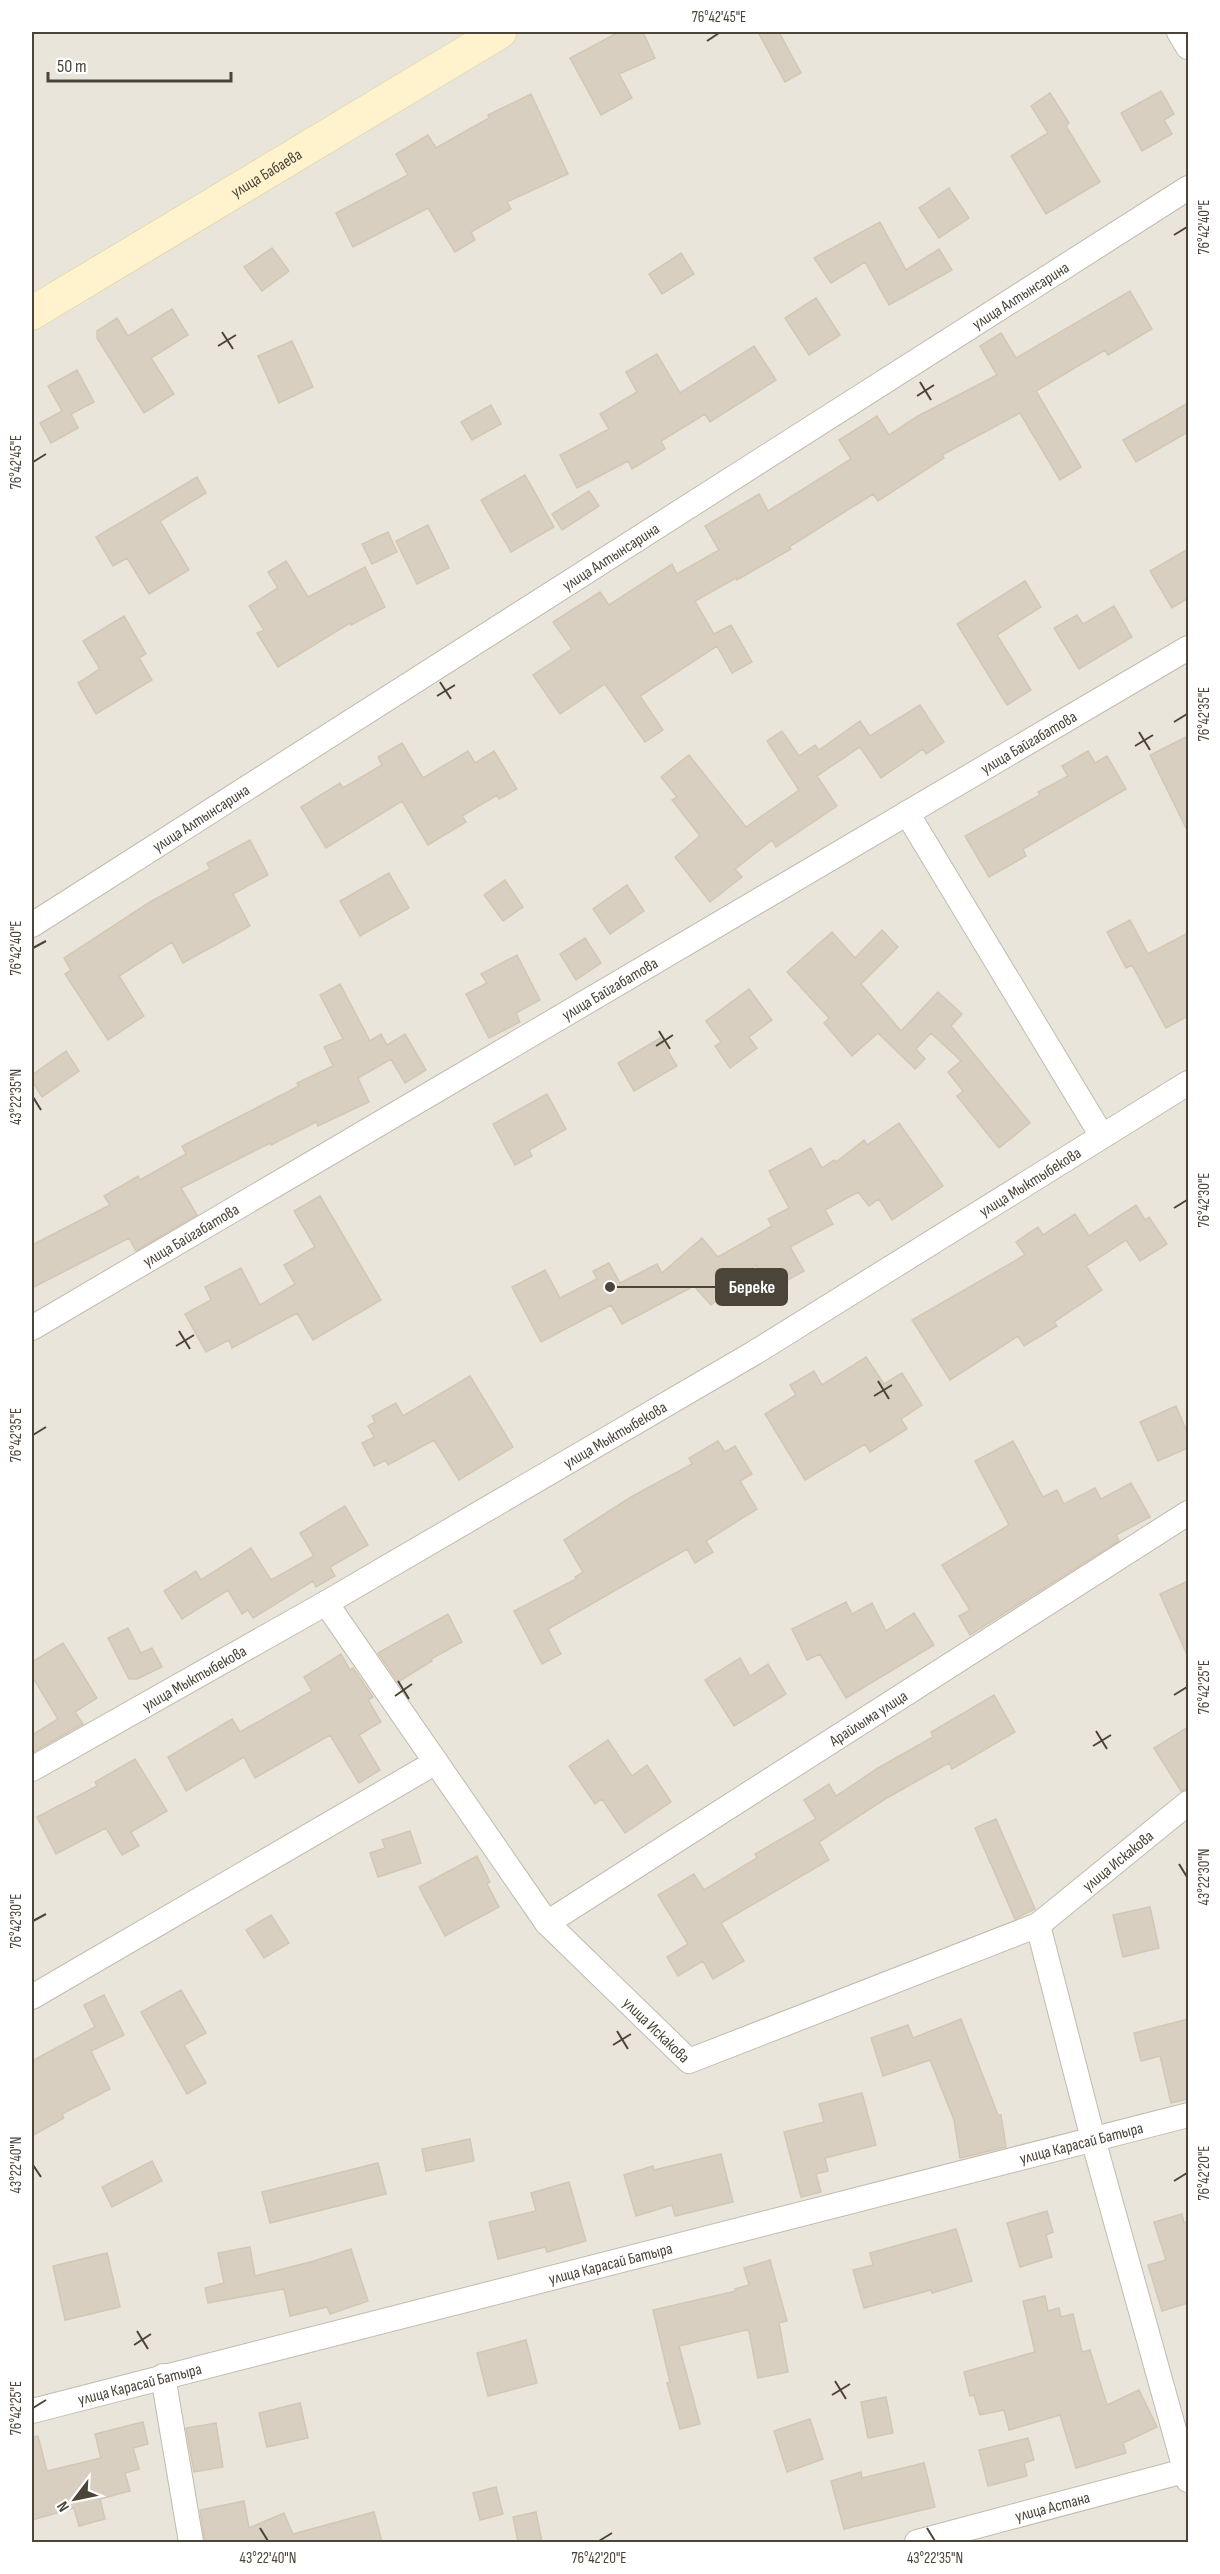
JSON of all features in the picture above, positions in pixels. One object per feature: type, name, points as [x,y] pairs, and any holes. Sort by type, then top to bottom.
[{"type":"street","name":"улица Бабаева","points":[[32,313],[500,32]]},
{"type":"street","points":[[1179,32],[1188,48]]},
{"type":"street","name":"улица Алтынсарина","points":[[32,925],[1188,188]]},
{"type":"street","name":"улица Байгабатова","points":[[32,1328],[1188,648]]},
{"type":"street","points":[[907,813],[1102,1136]]},
{"type":"street","name":"улица Мыктыбекова","points":[[32,1769],[326,1603],[754,1353],[1188,1083]]},
{"type":"street","name":"Арайлыма улица","points":[[547,1923],[1188,1513]]},
{"type":"street","name":"улица Искакова","points":[[326,1603],[547,1923],[689,2061],[1038,1925],[1188,1803]]},
{"type":"street","points":[[32,1997],[436,1762]]},
{"type":"street","points":[[1038,1925],[1093,2139],[1188,2473]]},
{"type":"street","name":"улица Карасай Батыра","points":[[32,2411],[1188,2115]]},
{"type":"street","points":[[163,2376],[191,2542]]},
{"type":"street","name":"улица Астана","points":[[916,2542],[1188,2473]]},
{"type":"shaded area","points":[[32,32],[1188,32],[1188,2542],[32,2542]]},
{"type":"building","points":[[619,32],[643,32],[655,58],[619,74],[632,98],[601,115],[570,58]]},
{"type":"building","points":[[758,32],[779,32],[801,73],[785,82]]},
{"type":"building","points":[[1161,91],[1174,114],[1164,120],[1172,134],[1142,151],[1121,113]]},
{"type":"building","points":[[1050,93],[1069,123],[1066,126],[1100,182],[1046,214],[1011,156],[1048,133],[1031,106]]},
{"type":"building","points":[[531,94],[568,174],[507,202],[511,209],[471,232],[475,240],[455,252],[428,208],[353,247],[336,213],[408,175],[396,154],[428,135],[436,148],[489,118],[488,115]]},
{"type":"building","points":[[949,188],[969,218],[939,238],[919,208]]},
{"type":"building","points":[[880,222],[906,270],[939,249],[952,270],[889,305],[865,262],[831,283],[814,258]]},
{"type":"building","points":[[272,248],[289,271],[262,291],[244,267]]},
{"type":"building","points":[[681,253],[694,274],[662,294],[649,274]]},
{"type":"building","points":[[1130,291],[1152,329],[1108,355],[1105,350],[1036,391],[1081,467],[1060,480],[1020,413],[942,455],[944,458],[878,501],[873,494],[789,547],[791,549],[695,601],[714,634],[731,625],[752,662],[732,673],[717,646],[640,696],[663,730],[645,742],[605,684],[560,714],[533,675],[572,649],[553,622],[600,592],[609,605],[672,564],[677,574],[719,550],[705,526],[759,494],[768,511],[851,459],[839,440],[877,416],[889,435],[918,416],[997,375],[980,346],[1001,333],[1016,358]]},
{"type":"building","points":[[816,298],[840,335],[809,355],[785,318]]},
{"type":"building","points":[[172,309],[188,335],[151,358],[174,394],[144,413],[97,338],[97,331],[117,318],[128,336]]},
{"type":"building","points":[[292,341],[313,387],[279,403],[258,356]]},
{"type":"building","points":[[754,346],[776,380],[710,422],[705,414],[661,441],[665,449],[632,469],[628,461],[577,488],[560,455],[609,429],[600,414],[637,392],[626,372],[657,354],[680,393]]},
{"type":"building","points":[[77,370],[94,402],[71,414],[78,428],[51,443],[40,423],[62,411],[48,386]]},
{"type":"building","points":[[1188,403],[1188,432],[1136,462],[1123,440]]},
{"type":"building","points":[[491,405],[501,424],[472,440],[461,422]]},
{"type":"building","points":[[525,475],[554,527],[511,552],[481,500]]},
{"type":"building","points":[[197,477],[206,493],[160,521],[189,570],[149,594],[127,558],[113,566],[96,537]]},
{"type":"building","points":[[589,491],[599,506],[562,530],[552,514]]},
{"type":"building","points":[[428,525],[449,568],[417,584],[396,541]]},
{"type":"building","points":[[388,532],[397,552],[372,564],[362,544]]},
{"type":"building","points":[[1188,549],[1188,598],[1172,608],[1150,571]]},
{"type":"building","points":[[286,561],[308,597],[365,567],[385,607],[351,625],[350,623],[278,667],[257,633],[264,630],[249,606],[278,588],[268,572]]},
{"type":"building","points":[[1025,581],[1041,607],[997,635],[1031,690],[1007,705],[957,624]]},
{"type":"building","points":[[1114,606],[1132,637],[1079,669],[1054,628],[1077,615],[1083,624]]},
{"type":"building","points":[[124,616],[146,654],[139,658],[152,680],[96,714],[78,683],[100,669],[83,641]]},
{"type":"building","points":[[920,705],[944,742],[926,754],[923,749],[881,778],[860,747],[817,776],[837,806],[776,847],[772,840],[735,869],[742,877],[710,902],[675,857],[700,836],[672,800],[677,797],[661,777],[689,755],[746,827],[799,790],[767,741],[782,731],[799,756],[815,745],[819,750],[860,721],[870,736]]},
{"type":"building","points":[[1188,736],[1188,832],[1150,755]]},
{"type":"building","points":[[402,743],[423,778],[468,751],[475,763],[494,751],[517,789],[499,799],[497,795],[462,816],[466,822],[428,845],[402,801],[326,848],[301,807],[340,783],[343,788],[382,765],[378,757]]},
{"type":"building","points":[[1088,751],[1095,763],[1107,756],[1126,789],[1023,849],[1026,856],[989,877],[965,836],[1040,795],[1038,792],[1068,776],[1062,766]]},
{"type":"building","points":[[250,840],[268,875],[233,894],[250,926],[183,963],[172,942],[119,976],[144,1016],[108,1040],[65,974],[71,970],[64,958],[150,902],[210,869],[207,863]]},
{"type":"building","points":[[389,873],[409,908],[360,936],[340,901]]},
{"type":"building","points":[[505,880],[523,907],[503,921],[484,895]]},
{"type":"building","points":[[627,885],[644,911],[610,934],[593,909]]},
{"type":"building","points":[[1130,920],[1148,954],[1188,933],[1188,1016],[1166,1028],[1132,965],[1126,968],[1107,932]]},
{"type":"building","points":[[882,930],[898,947],[861,984],[901,1031],[938,992],[962,1014],[951,1026],[1030,1123],[999,1148],[957,1096],[963,1091],[948,1072],[961,1061],[931,1033],[916,1049],[925,1059],[915,1069],[878,1033],[852,1056],[824,1023],[829,1018],[787,972],[832,932],[855,958]]},
{"type":"building","points":[[585,938],[601,963],[576,980],[560,954]]},
{"type":"building","points":[[517,955],[540,1000],[516,1013],[520,1022],[489,1038],[466,994],[487,983],[481,974]]},
{"type":"building","points":[[340,984],[370,1041],[381,1034],[387,1045],[405,1034],[426,1070],[405,1083],[391,1059],[358,1078],[369,1102],[318,1126],[316,1122],[271,1145],[270,1143],[181,1188],[197,1215],[136,1251],[129,1238],[32,1288],[32,1245],[110,1205],[104,1196],[138,1176],[140,1180],[186,1154],[182,1146],[299,1086],[297,1083],[333,1066],[324,1047],[343,1039],[320,995]]},
{"type":"building","points":[[749,989],[772,1020],[749,1037],[757,1048],[730,1068],[715,1046],[721,1042],[706,1021]]},
{"type":"building","points":[[660,1038],[677,1066],[634,1091],[618,1063]]},
{"type":"building","points":[[66,1051],[79,1071],[42,1097],[32,1081],[32,1075]]},
{"type":"building","points":[[547,1094],[566,1129],[529,1150],[532,1156],[515,1165],[493,1124]]},
{"type":"building","points":[[899,1123],[943,1186],[892,1220],[879,1199],[869,1206],[858,1192],[825,1210],[833,1224],[790,1247],[804,1271],[770,1290],[756,1265],[711,1305],[694,1286],[622,1324],[611,1305],[541,1342],[512,1287],[545,1270],[560,1298],[597,1279],[593,1271],[609,1263],[620,1283],[657,1264],[662,1273],[702,1238],[718,1257],[772,1226],[768,1219],[789,1208],[769,1171],[811,1148],[822,1168],[834,1160],[836,1162],[864,1140],[867,1145]]},
{"type":"building","points":[[320,1196],[381,1300],[313,1340],[297,1313],[232,1348],[229,1340],[206,1352],[185,1314],[211,1300],[205,1287],[241,1268],[260,1305],[295,1284],[284,1265],[315,1247],[294,1211]]},
{"type":"building","points":[[1136,1205],[1145,1220],[1149,1217],[1167,1244],[1140,1261],[1126,1240],[1086,1266],[1102,1290],[1054,1322],[1057,1326],[1024,1346],[1018,1336],[950,1380],[912,1320],[1025,1255],[1016,1242],[1038,1227],[1043,1235],[1075,1214],[1089,1236]]},
{"type":"building","points":[[866,1357],[884,1384],[902,1373],[922,1405],[901,1419],[907,1429],[870,1452],[865,1444],[805,1480],[765,1414],[796,1395],[790,1385],[814,1371],[822,1385]]},
{"type":"building","points":[[470,1376],[513,1447],[459,1480],[434,1440],[388,1465],[386,1460],[374,1466],[362,1443],[374,1437],[368,1426],[375,1422],[372,1416],[396,1403],[403,1416]]},
{"type":"building","points":[[1176,1406],[1188,1434],[1188,1448],[1158,1461],[1140,1422]]},
{"type":"building","points":[[718,1441],[725,1452],[735,1446],[752,1474],[740,1481],[757,1509],[706,1541],[713,1552],[695,1563],[687,1549],[548,1629],[561,1654],[542,1664],[514,1611],[576,1579],[575,1577],[583,1572],[564,1540],[631,1497],[692,1464],[689,1458]]},
{"type":"building","points":[[1013,1441],[1043,1497],[1057,1490],[1064,1504],[1095,1488],[1101,1499],[1131,1483],[1150,1517],[1116,1535],[1119,1541],[970,1635],[959,1616],[970,1610],[942,1565],[1009,1525],[975,1461]]},
{"type":"building","points":[[345,1506],[368,1545],[330,1567],[335,1576],[316,1587],[313,1581],[253,1618],[248,1610],[242,1614],[228,1590],[182,1619],[164,1591],[196,1571],[201,1580],[251,1548],[271,1580],[314,1556],[300,1533]]},
{"type":"building","points":[[1188,1581],[1188,1657],[1160,1594]]},
{"type":"building","points":[[846,1602],[852,1614],[872,1603],[886,1631],[914,1613],[934,1645],[846,1698],[820,1654],[807,1660],[792,1629]]},
{"type":"building","points":[[448,1614],[462,1642],[431,1659],[432,1661],[398,1682],[378,1653]]},
{"type":"building","points":[[128,1628],[141,1653],[152,1648],[162,1667],[137,1679],[129,1679],[108,1638]]},
{"type":"building","points":[[63,1643],[97,1698],[75,1712],[83,1724],[32,1753],[32,1735],[58,1719],[32,1676],[32,1662]]},
{"type":"building","points":[[341,1654],[350,1670],[353,1668],[373,1697],[368,1700],[381,1722],[359,1735],[380,1770],[359,1783],[330,1735],[255,1778],[244,1757],[186,1791],[168,1757],[232,1719],[240,1732],[312,1691],[304,1677]]},
{"type":"building","points":[[740,1658],[750,1676],[768,1664],[786,1694],[734,1726],[705,1680]]},
{"type":"building","points":[[994,1695],[1015,1732],[952,1769],[949,1763],[885,1799],[819,1842],[829,1860],[721,1923],[744,1961],[713,1979],[703,1961],[678,1976],[667,1957],[688,1944],[658,1895],[694,1874],[704,1890],[757,1858],[755,1854],[816,1819],[804,1800],[829,1784],[836,1796],[878,1768],[933,1737],[931,1732]]},
{"type":"building","points":[[1188,1727],[1188,1789],[1181,1791],[1154,1748]]},
{"type":"building","points":[[608,1740],[632,1776],[647,1765],[671,1802],[625,1833],[602,1799],[595,1804],[569,1766]]},
{"type":"building","points":[[135,1759],[167,1811],[131,1832],[139,1846],[122,1855],[106,1828],[56,1854],[37,1817],[97,1786],[95,1782]]},
{"type":"building","points":[[996,1819],[1035,1909],[1015,1919],[975,1828]]},
{"type":"building","points":[[410,1831],[421,1863],[378,1877],[370,1853],[385,1848],[382,1840]]},
{"type":"building","points":[[477,1856],[490,1882],[487,1884],[499,1907],[445,1936],[419,1887]]},
{"type":"building","points":[[1150,1907],[1159,1948],[1123,1957],[1113,1915]]},
{"type":"building","points":[[271,1915],[289,1943],[264,1958],[246,1930]]},
{"type":"building","points":[[181,1990],[206,2033],[184,2045],[206,2083],[187,2094],[141,2012]]},
{"type":"building","points":[[104,1995],[124,2035],[91,2051],[110,2089],[62,2114],[64,2118],[32,2136],[32,2061],[95,2027],[84,2005]]},
{"type":"building","points":[[961,2019],[998,2115],[1001,2115],[1006,2147],[960,2158],[954,2120],[930,2060],[883,2076],[871,2038],[908,2025],[913,2038]]},
{"type":"building","points":[[1188,2019],[1188,2099],[1171,2103],[1160,2056],[1141,2061],[1134,2033]]},
{"type":"building","points":[[862,2093],[876,2145],[825,2158],[828,2171],[816,2174],[821,2192],[801,2197],[784,2132],[824,2122],[819,2104]]},
{"type":"building","points":[[470,2139],[474,2161],[426,2171],[422,2149]]},
{"type":"building","points":[[721,2154],[733,2202],[675,2216],[672,2205],[636,2216],[624,2175],[653,2166],[654,2170]]},
{"type":"building","points":[[152,2161],[162,2181],[112,2207],[102,2187]]},
{"type":"building","points":[[378,2163],[386,2194],[270,2223],[262,2192]]},
{"type":"building","points":[[569,2182],[586,2241],[547,2252],[545,2247],[498,2259],[489,2222],[536,2211],[531,2193]]},
{"type":"building","points":[[1047,2211],[1053,2232],[1046,2235],[1052,2257],[1020,2267],[1007,2223]]},
{"type":"building","points":[[1182,2214],[1184,2223],[1188,2221],[1188,2303],[1162,2311],[1148,2265],[1166,2260],[1154,2222]]},
{"type":"building","points":[[956,2229],[972,2281],[932,2293],[931,2290],[864,2308],[853,2270],[873,2265],[870,2253]]},
{"type":"building","points":[[250,2247],[255,2276],[351,2249],[368,2301],[330,2314],[327,2307],[290,2316],[284,2289],[208,2303],[205,2288],[224,2283],[218,2253]]},
{"type":"building","points":[[107,2253],[120,2307],[65,2320],[53,2266]]},
{"type":"building","points":[[770,2260],[787,2321],[779,2323],[788,2372],[758,2378],[749,2331],[746,2330],[679,2346],[700,2424],[680,2429],[667,2383],[670,2382],[653,2310],[736,2291],[735,2289],[749,2285],[744,2268]]},
{"type":"building","points":[[1045,2296],[1048,2311],[1059,2308],[1061,2317],[1073,2314],[1082,2352],[1090,2350],[1107,2405],[1139,2390],[1157,2427],[1123,2443],[1126,2453],[1076,2468],[1060,2415],[1009,2430],[1004,2410],[980,2415],[974,2395],[970,2396],[964,2372],[1035,2352],[1023,2301]]},
{"type":"building","points":[[526,2340],[537,2383],[488,2396],[477,2353]]},
{"type":"building","points":[[886,2397],[893,2433],[868,2438],[861,2402]]},
{"type":"building","points":[[300,2403],[308,2438],[267,2447],[259,2413]]},
{"type":"building","points":[[810,2419],[823,2459],[787,2472],[774,2431]]},
{"type":"building","points":[[143,2422],[148,2444],[133,2448],[139,2469],[125,2473],[130,2491],[100,2499],[105,2519],[79,2526],[74,2508],[32,2520],[32,2437],[38,2436],[47,2471],[101,2458],[95,2434]]},
{"type":"building","points":[[216,2423],[223,2467],[194,2472],[186,2428]]},
{"type":"building","points":[[1028,2438],[1034,2460],[1024,2463],[1027,2476],[988,2486],[979,2450]]},
{"type":"building","points":[[924,2463],[935,2507],[844,2529],[831,2481],[861,2472],[862,2478]]},
{"type":"building","points":[[496,2487],[503,2514],[480,2520],[473,2493]]},
{"type":"building","points":[[244,2501],[249,2528],[284,2513],[293,2534],[374,2512],[382,2542],[205,2542],[200,2510]]},
{"type":"building","points":[[536,2512],[542,2542],[518,2542],[513,2517]]},
{"type":"place","name":"Береке","points":[[610,1287]]}]
